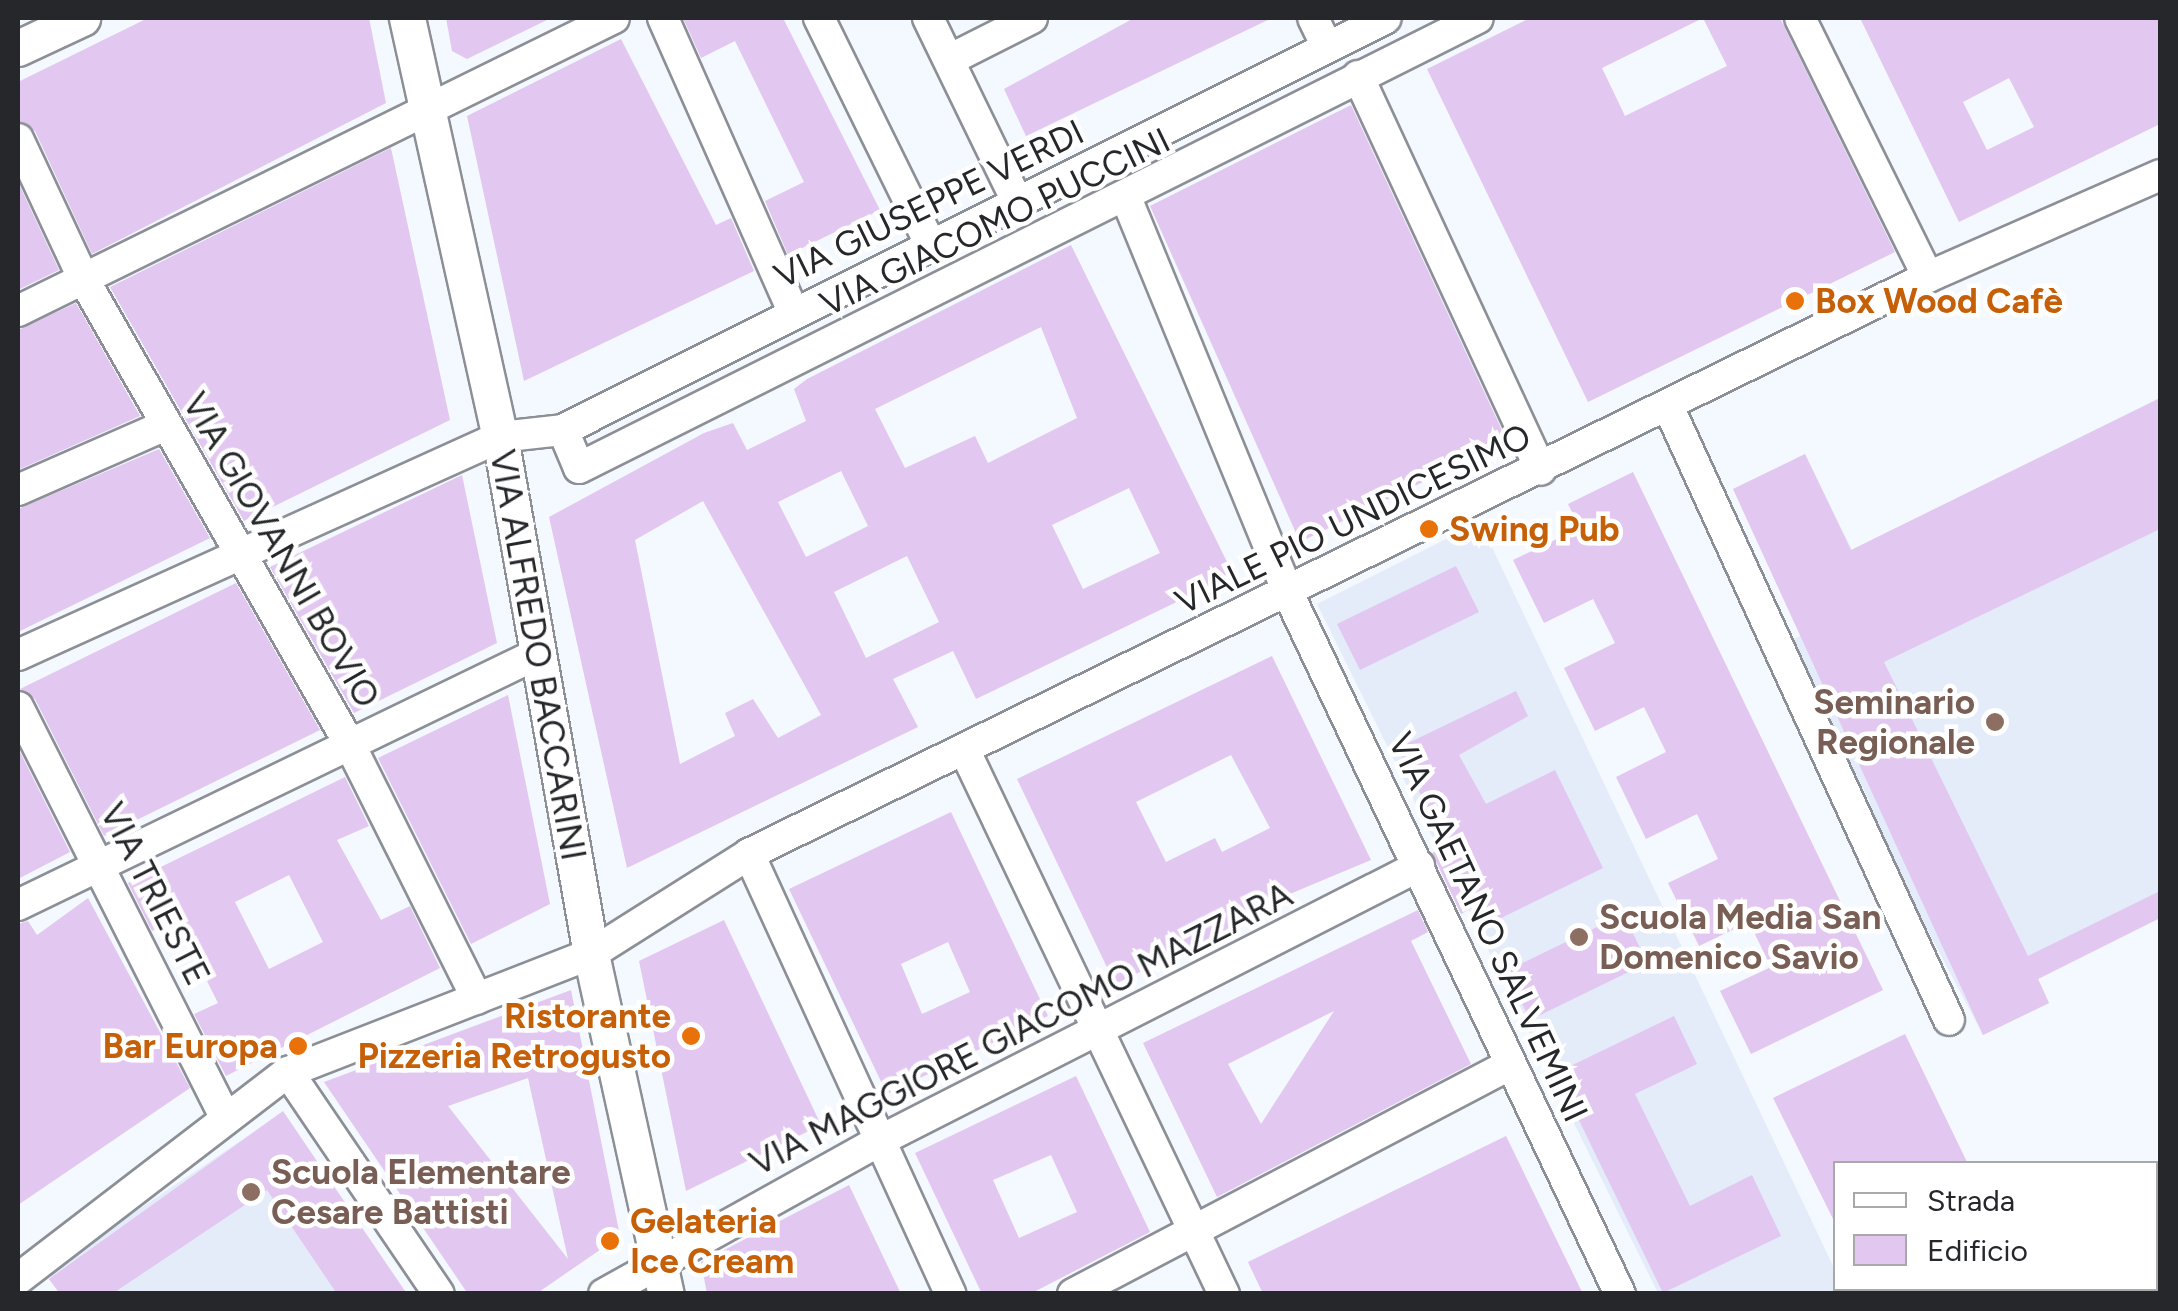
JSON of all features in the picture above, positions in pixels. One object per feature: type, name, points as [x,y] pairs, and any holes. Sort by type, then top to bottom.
[{"type":"street","points":[[18,48],[82,18]]},
{"type":"street","name":"VIA ALFREDO BACCARINI","points":[[406,18],[422,111],[500,437],[591,954],[663,1278]]},
{"type":"street","points":[[18,311],[614,18]]},
{"type":"street","points":[[663,18],[792,312]]},
{"type":"street","points":[[819,18],[930,244]]},
{"type":"street","points":[[928,18],[1018,203]]},
{"type":"street","points":[[949,60],[1032,18]]},
{"type":"street","points":[[1314,18],[1327,47]]},
{"type":"street","name":"VIA GIUSEPPE VERDI","points":[[18,655],[500,437],[563,430],[792,312],[1386,18]]},
{"type":"street","name":"VIA GIACOMO PUCCINI","points":[[563,430],[578,468],[1127,200],[1358,76],[1478,18]]},
{"type":"street","points":[[1800,18],[1928,278]]},
{"type":"street","points":[[1358,76],[1541,470]]},
{"type":"street","name":"VIA GIOVANNI BOVIO","points":[[18,139],[84,280],[349,743],[477,999]]},
{"type":"street","name":"VIALE PIO UNDICESIMO","points":[[18,1279],[225,1116],[288,1072],[591,954],[748,854],[1928,278],[2160,175]]},
{"type":"street","name":"VIA GAETANO SALVEMINI","points":[[1127,200],[1288,592],[1620,1294]]},
{"type":"street","points":[[1668,406],[1949,1020]]},
{"type":"street","points":[[18,490],[166,426]]},
{"type":"street","points":[[18,905],[537,654]]},
{"type":"street","name":"VIA TRIESTE","points":[[18,707],[225,1116]]},
{"type":"street","points":[[964,750],[1224,1294]]},
{"type":"street","points":[[748,854],[950,1294]]},
{"type":"street","name":"VIA MAGGIORE GIACOMO MAZZARA","points":[[604,1294],[663,1278],[881,1140],[1418,866]]},
{"type":"street","points":[[1073,1294],[1510,1065]]},
{"type":"street","points":[[288,1072],[439,1294]]},
{"type":"shaded area","name":"Seminario Regionale","points":[[2160,398],[2160,918],[2038,979],[2049,1003],[1983,1035],[1862,806],[1870,802],[1790,641],[1804,634],[1733,489],[1805,454],[1852,550]]},
{"type":"shaded area","name":"Scuola Media San Domenico Savio","points":[[1480,522],[1833,1266],[1833,1291],[1847,1293],[1658,1293],[1317,604]]},
{"type":"shaded area","name":"Scuola Elementare Cesare Battisti","points":[[282,1113],[406,1293],[62,1293],[47,1271]]},
{"type":"building","points":[[148,18],[369,18],[386,103],[92,254],[35,131],[18,121],[18,82]]},
{"type":"building","points":[[446,18],[551,18],[467,59],[452,51]]},
{"type":"building","points":[[683,18],[783,18],[880,210],[788,255],[765,201],[804,182],[735,41],[701,58]]},
{"type":"building","points":[[1134,18],[1272,18],[1026,136],[1004,89]]},
{"type":"building","points":[[1530,18],[1703,18],[1780,18],[1895,252],[1588,402],[1427,69]],"holes":[[[1703,18],[1727,66],[1625,116],[1602,68]]]},
{"type":"building","points":[[1860,18],[2160,18],[2160,124],[1959,222]],"holes":[[[2009,78],[2034,127],[1987,150],[1963,102]]]},
{"type":"building","points":[[621,39],[716,225],[731,218],[754,271],[524,381],[467,116]]},
{"type":"building","points":[[1351,105],[1507,441],[1300,542],[1150,206]]},
{"type":"building","points":[[391,148],[450,420],[244,521],[110,287]]},
{"type":"building","points":[[18,182],[59,270],[18,290]]},
{"type":"building","points":[[1071,245],[1229,566],[1224,579],[976,699],[953,651],[893,679],[918,727],[627,868],[549,517],[704,433],[733,423],[747,450],[806,421],[794,389]],"holes":[[[1041,327],[1077,418],[988,463],[975,436],[905,468],[875,409]],[[841,471],[868,526],[806,557],[778,502]],[[1129,488],[1160,553],[1083,589],[1052,525]],[[703,501],[821,715],[778,738],[753,699],[725,713],[735,736],[680,764],[635,540]],[[907,556],[939,622],[866,658],[834,592]]]},
{"type":"building","points":[[76,303],[140,416],[18,470],[18,330]]},
{"type":"building","points":[[2160,398],[2160,529],[1884,662],[2028,956],[2160,891],[2160,918],[2038,979],[2049,1003],[1983,1035],[1733,489],[1805,454],[1851,550]]},
{"type":"building","points":[[159,449],[210,538],[18,632],[18,509]]},
{"type":"building","points":[[1633,472],[1883,990],[1751,1054],[1720,991],[1771,967],[1749,922],[1699,946],[1668,883],[1718,859],[1697,814],[1646,839],[1616,777],[1666,752],[1644,707],[1595,731],[1564,668],[1615,643],[1593,599],[1544,623],[1513,560],[1580,528],[1568,504]]},
{"type":"building","points":[[462,475],[497,643],[354,713],[270,567]]},
{"type":"building","points":[[1456,566],[1479,612],[1360,670],[1337,624]]},
{"type":"building","points":[[236,583],[320,730],[104,836],[35,699],[20,689]]},
{"type":"building","points":[[1272,656],[1371,860],[1247,912],[1250,919],[1115,984],[1017,779]],"holes":[[[1231,755],[1270,828],[1222,852],[1215,838],[1166,862],[1136,802]]]},
{"type":"building","points":[[1516,691],[1528,716],[1459,755],[1486,804],[1555,770],[1603,868],[1485,926],[1475,906],[1461,914],[1432,853],[1446,847],[1398,748]]},
{"type":"building","points":[[508,695],[550,904],[471,944],[378,758]]},
{"type":"building","points":[[18,748],[70,852],[18,879]]},
{"type":"building","points":[[345,777],[369,826],[337,840],[381,920],[410,906],[440,968],[226,1076],[194,1014],[218,1003],[176,919],[152,931],[128,883]],"holes":[[[289,875],[323,942],[269,969],[235,902]]]},
{"type":"building","points":[[951,812],[1048,1016],[887,1094],[789,889]],"holes":[[[948,942],[970,992],[922,1014],[901,964]]]},
{"type":"building","points":[[88,898],[190,1088],[18,1205],[18,924],[28,921],[37,935]]},
{"type":"building","points":[[1418,910],[1428,932],[1411,941],[1471,1064],[1217,1197],[1143,1043]],"holes":[[[1334,1011],[1261,1124],[1228,1064]]]},
{"type":"building","points":[[1624,914],[1647,963],[1530,1020],[1506,971]]},
{"type":"building","points":[[724,920],[821,1125],[686,1191],[639,961]]},
{"type":"building","points":[[571,990],[620,1236],[536,1294],[468,1294],[324,1082]],"holes":[[[528,1078],[568,1259],[448,1106]]]},
{"type":"building","points":[[1674,1016],[1697,1064],[1635,1094],[1690,1206],[1752,1175],[1781,1236],[1663,1293],[1556,1073]]},
{"type":"building","points":[[1905,1034],[1967,1161],[1833,1161],[1833,1219],[1773,1098]]},
{"type":"building","points":[[1076,1076],[1150,1232],[1030,1294],[982,1294],[915,1153]],"holes":[[[1051,1155],[1077,1212],[1019,1238],[993,1180]]]},
{"type":"building","name":"Scuola Elementare Cesare Battisti","points":[[283,1111],[407,1294],[337,1294],[267,1190],[112,1294],[60,1294],[49,1279]]},
{"type":"building","points":[[1506,1136],[1583,1294],[1263,1294],[1248,1262]]},
{"type":"building","points":[[849,1185],[901,1294],[707,1294],[701,1262]]},
{"type":"place","name":"Box Wood Cafè","points":[[1795,301]]},
{"type":"place","name":"Swing Pub","points":[[1429,529]]},
{"type":"place","name":"Seminario Regionale","points":[[1995,722]]},
{"type":"place","name":"Scuola Media San Domenico Savio","points":[[1579,937]]},
{"type":"place","name":"Ristorante Pizzeria Retrogusto","points":[[691,1036]]},
{"type":"place","name":"Bar Europa","points":[[298,1046]]},
{"type":"place","name":"Scuola Elementare Cesare Battisti","points":[[251,1192]]},
{"type":"place","name":"Gelateria Ice Cream","points":[[610,1241]]}]
